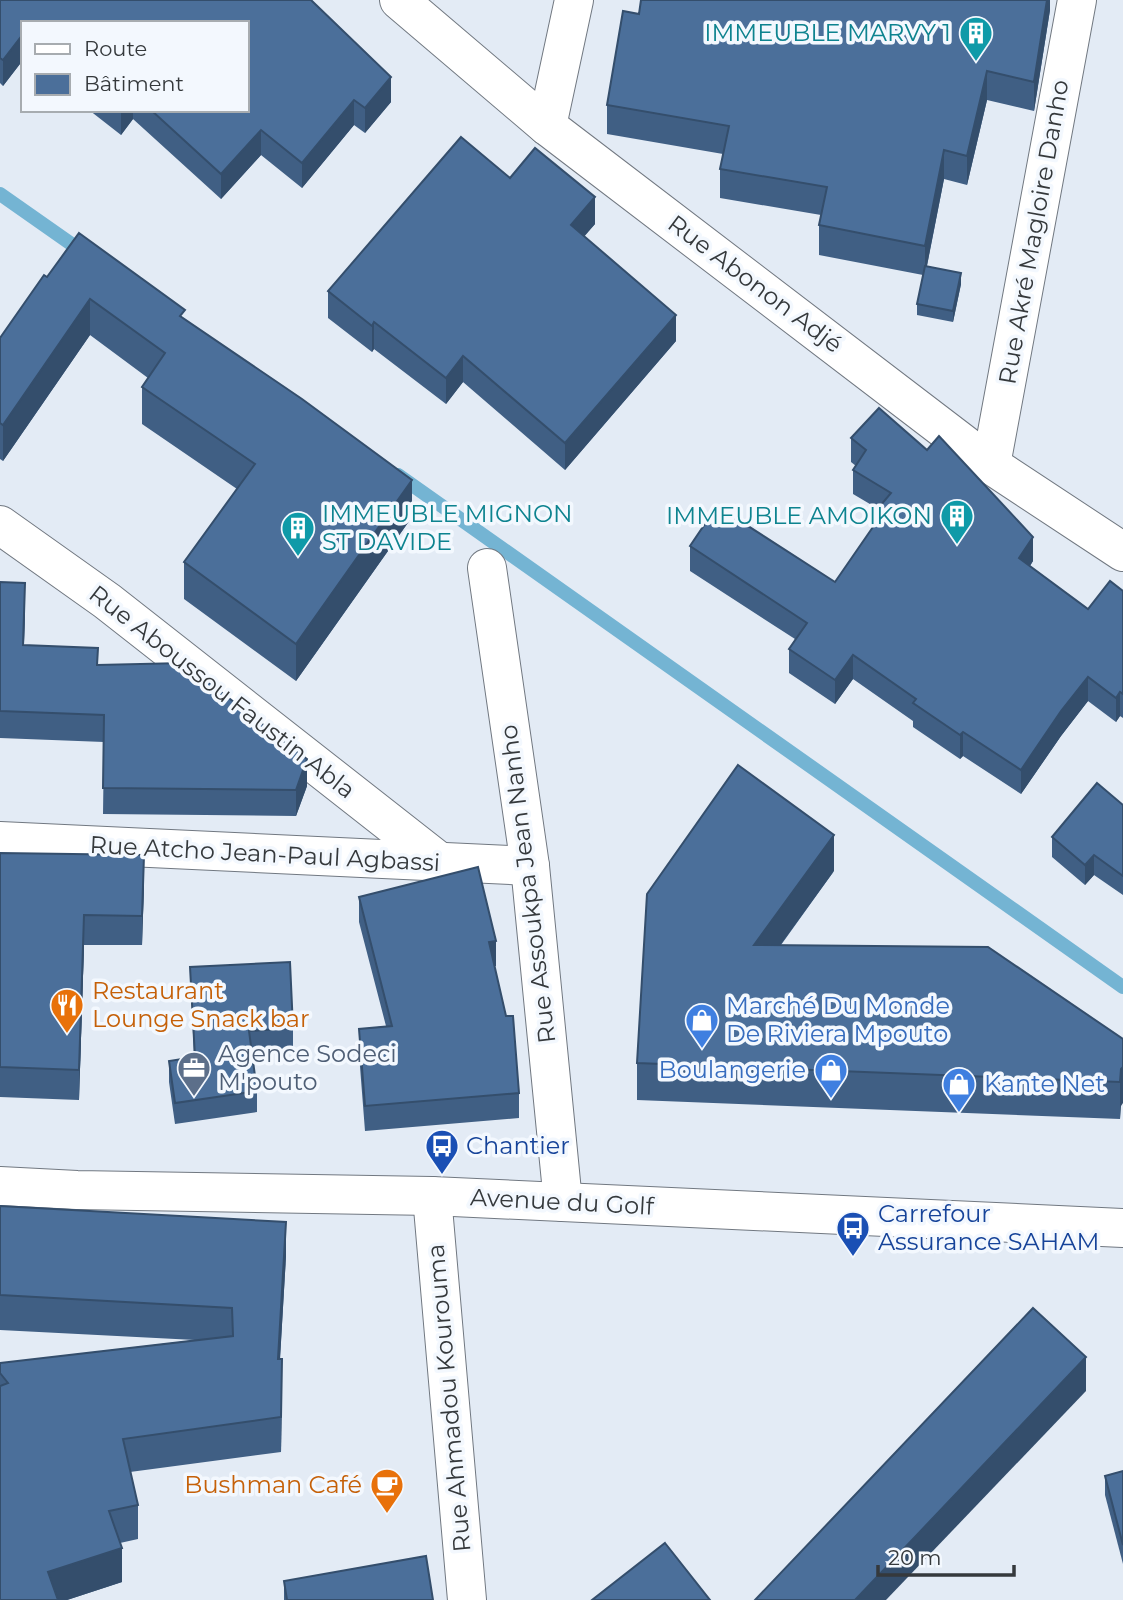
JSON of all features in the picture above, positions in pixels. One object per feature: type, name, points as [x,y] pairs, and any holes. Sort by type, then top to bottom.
[{"type":"street","name":"Rue Abonon Adjé","points":[[399,0],[547,126],[991,465],[1123,552]]},
{"type":"street","points":[[547,126],[574,0]]},
{"type":"street","name":"Rue Akré Magloire Danho","points":[[991,465],[1077,0]]},
{"type":"street","name":"Rue Aboussou Faustin Abla","points":[[0,525],[107,601],[441,863]]},
{"type":"street","name":"Rue Assoukpa Jean Nanho","points":[[487,568],[530,866],[563,1202]]},
{"type":"street","name":"Rue Atcho Jean-Paul Agbassi","points":[[0,841],[530,866]]},
{"type":"street","name":"Avenue du Golf","points":[[0,1186],[77,1190],[432,1196],[1123,1228]]},
{"type":"street","name":"Rue Ahmadou Kourouma","points":[[432,1196],[467,1600]]},
{"type":"building","points":[[0,0],[311,0],[391,77],[365,108],[354,100],[302,163],[261,130],[221,174],[153,112],[248,112],[248,21],[21,21],[21,37],[3,60],[0,58]]},
{"type":"building","points":[[641,0],[1047,0],[1034,82],[987,71],[967,156],[944,150],[925,246],[819,225],[827,187],[720,169],[729,126],[607,105],[623,11],[639,14]]},
{"type":"building","points":[[461,137],[510,178],[535,148],[595,197],[571,225],[676,315],[565,443],[463,356],[446,378],[374,322],[372,326],[328,291]]},
{"type":"building","points":[[79,233],[185,310],[180,316],[302,399],[412,480],[296,644],[184,562],[255,464],[142,387],[165,353],[90,299],[3,425],[0,423],[0,338],[44,275],[47,277]]},
{"type":"building","points":[[925,266],[961,273],[953,311],[917,304]]},
{"type":"building","points":[[879,408],[927,450],[939,436],[1033,537],[1019,558],[1088,609],[1110,581],[1123,591],[1123,694],[1120,692],[1116,698],[1088,677],[1021,770],[963,732],[960,735],[913,703],[916,699],[853,655],[835,680],[789,649],[807,623],[690,546],[717,506],[835,582],[884,511],[880,506],[891,493],[853,470],[866,450],[851,438]]},
{"type":"building","points":[[0,582],[25,583],[23,645],[98,648],[97,665],[184,663],[307,759],[296,790],[103,788],[104,715],[0,711]]},
{"type":"building","points":[[738,765],[834,835],[754,945],[988,947],[1123,1039],[1120,1082],[637,1063],[647,894]]},
{"type":"building","points":[[1097,783],[1123,805],[1123,876],[1094,855],[1085,865],[1052,837]]},
{"type":"building","points":[[0,853],[144,855],[142,916],[84,915],[79,1070],[0,1067]]},
{"type":"building","points":[[478,867],[496,941],[489,942],[506,1016],[513,1016],[519,1093],[365,1106],[359,1029],[392,1026],[359,897]]},
{"type":"building","points":[[290,962],[293,1028],[249,1031],[257,1091],[175,1103],[169,1061],[195,1057],[190,967]]},
{"type":"building","points":[[0,1206],[286,1222],[278,1359],[282,1359],[281,1417],[123,1439],[138,1505],[109,1511],[122,1548],[48,1572],[58,1600],[0,1600],[0,1386],[8,1383],[0,1373],[0,1363],[233,1336],[232,1308],[0,1295]]},
{"type":"building","points":[[1033,1308],[1086,1357],[855,1600],[755,1600]]},
{"type":"building","points":[[1123,1471],[1123,1545],[1105,1476]]},
{"type":"building","points":[[665,1543],[710,1600],[592,1600]]},
{"type":"building","points":[[426,1556],[433,1600],[287,1600],[284,1581]]},
{"type":"waterway","points":[[0,194],[87,255]]},
{"type":"waterway","points":[[398,475],[1123,987]]},
{"type":"place","name":"IMMEUBLE MARVY 1","points":[[976,63]]},
{"type":"place","name":"IMMEUBLE AMOIKON","points":[[957,546]]},
{"type":"place","name":"IMMEUBLE MIGNON ST DAVIDE","points":[[298,558]]},
{"type":"place","name":"Restaurant Lounge Snack bar","points":[[67,1035]]},
{"type":"place","name":"Marché Du Monde De Riviera Mpouto","points":[[702,1050]]},
{"type":"place","name":"Agence Sodeci M'pouto","points":[[194,1098]]},
{"type":"place","name":"Boulangerie","points":[[831,1100]]},
{"type":"place","name":"Kante Net","points":[[959,1114]]},
{"type":"place","name":"Chantier","points":[[442,1176]]},
{"type":"place","name":"Carrefour Assurance SAHAM","points":[[853,1258]]},
{"type":"place","name":"Bushman Café","points":[[387,1515]]}]
